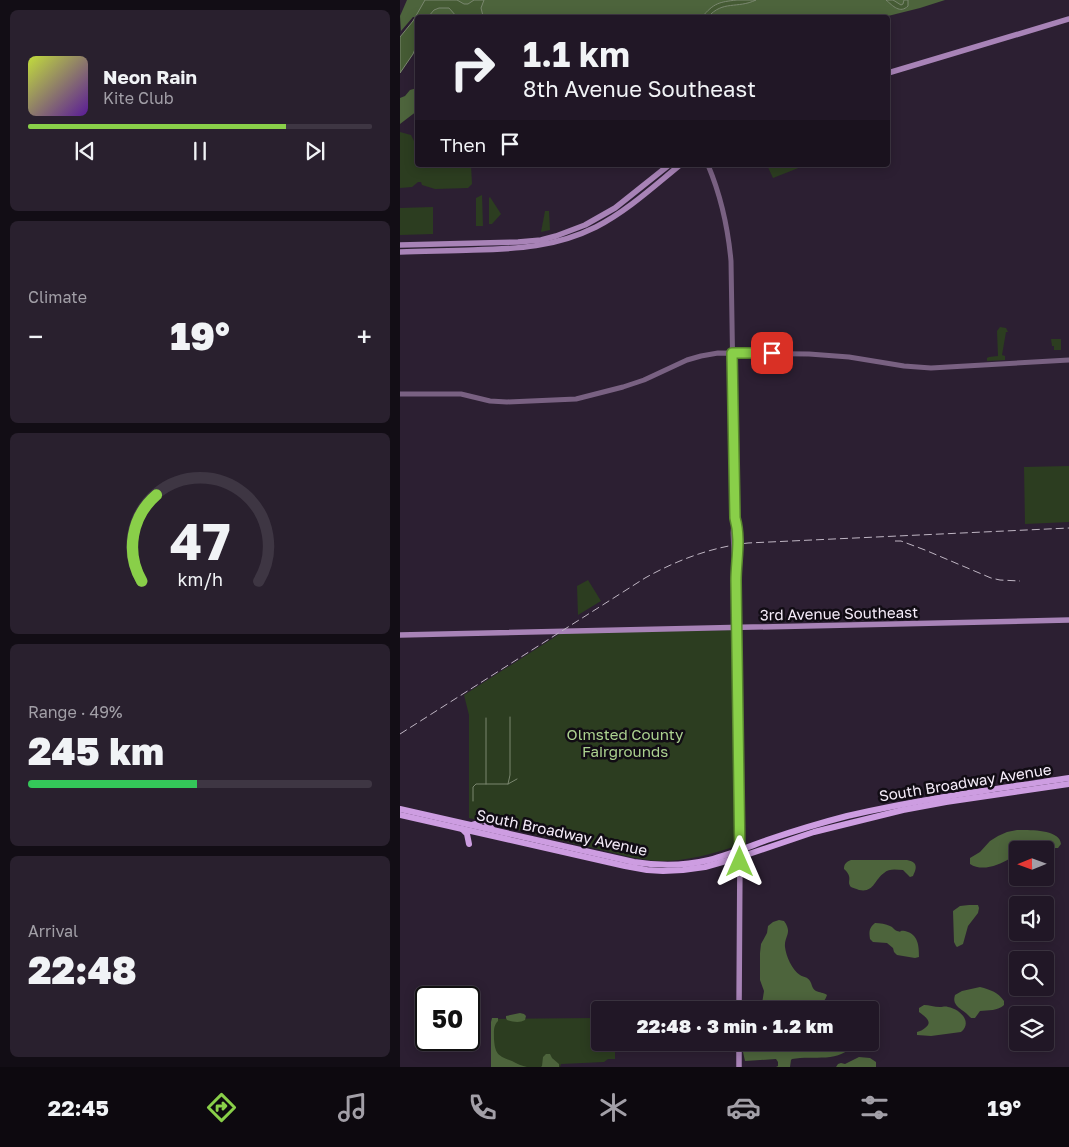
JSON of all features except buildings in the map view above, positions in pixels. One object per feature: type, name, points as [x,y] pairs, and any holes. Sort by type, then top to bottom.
[{"type":"main road","points":[[890,72],[1069,19]]},
{"type":"main road","points":[[400,245],[518,242],[541,240],[556,236],[589,223],[615,208],[666,167]]},
{"type":"main road","points":[[400,252],[513,249],[540,246],[565,239],[597,226],[614,216],[678,167]]},
{"type":"main road","name":"3rd Avenue Southeast","points":[[400,635],[1069,620]]},
{"type":"main road","points":[[737,628],[740,850],[739,1001]]},
{"type":"main road","name":"South Broadway Avenue","points":[[400,815],[420,816],[472,825],[622,860],[674,865],[717,858],[812,826],[902,804],[950,795],[1069,778]]},
{"type":"main road","name":"South Broadway Avenue","points":[[420,816],[461,829],[625,866],[647,870],[674,871],[715,865],[814,832],[903,810],[1069,784]]},
{"type":"main road","points":[[400,807],[420,816]]},
{"type":"main road","points":[[400,819],[420,816]]},
{"type":"main road","points":[[472,825],[479,823],[484,817],[492,830]]},
{"type":"main road","points":[[461,829],[467,834],[469,844],[475,836],[482,834]]},
{"type":"main road","points":[[739,1051],[740,1067]]},
{"type":"street","points":[[709,167],[721,200],[731,261],[734,545],[737,628]]},
{"type":"street","points":[[400,394],[461,394],[490,401],[507,402],[576,398],[636,383],[701,356],[718,353],[809,354],[932,368],[1069,360]]},
{"type":"green space","points":[[400,132],[411,135],[415,143],[415,167],[471,167],[472,184],[468,188],[435,189],[418,182],[412,187],[400,188]]},
{"type":"green space","points":[[768,167],[801,167],[773,178]]},
{"type":"green space","points":[[482,195],[483,226],[476,226],[476,198]]},
{"type":"green space","points":[[490,197],[501,214],[492,224],[489,224]]},
{"type":"green space","points":[[433,207],[433,234],[400,235],[400,208]]},
{"type":"green space","points":[[545,211],[549,211],[550,230],[541,232]]},
{"type":"green space","points":[[1000,327],[1006,328],[1008,332],[1006,332],[1002,355],[1005,356],[1005,360],[987,361],[989,357],[998,356],[997,331]]},
{"type":"green space","points":[[1051,339],[1061,339],[1061,350],[1054,350]]},
{"type":"green space","points":[[1069,466],[1069,522],[1025,524],[1024,467]]},
{"type":"green space","points":[[588,580],[601,601],[578,615],[577,586]]},
{"type":"green space","name":"Olmsted County Fairgrounds","points":[[734,630],[736,846],[691,858],[654,861],[630,857],[469,818],[469,715],[464,695],[561,633]]},
{"type":"green space","points":[[591,1018],[591,1051],[615,1051],[615,1059],[608,1059],[604,1062],[561,1064],[560,1067],[492,1067],[492,1019]]},
{"type":"shaded area","points":[[407,0],[945,0],[890,16],[415,15],[401,31],[400,16]]},
{"type":"shaded area","points":[[425,0],[457,0],[468,4],[474,0],[484,0],[481,8],[483,15],[455,15],[449,8],[439,8],[430,15],[416,15]]},
{"type":"shaded area","points":[[756,0],[719,8],[710,15],[704,15],[717,4]]},
{"type":"shaded area","points":[[886,0],[893,0],[901,5],[904,0],[908,0],[908,6],[899,9]]},
{"type":"shaded area","points":[[415,18],[415,49],[400,73],[400,37]]},
{"type":"shaded area","points":[[415,89],[415,113],[400,124],[400,98],[405,96],[410,90]]},
{"type":"shaded area","points":[[1017,830],[1043,831],[1055,835],[1061,844],[1058,848],[1054,848],[1054,841],[1009,841],[1009,859],[985,868],[970,864],[970,858],[980,852],[990,841],[1007,832]]},
{"type":"shaded area","points":[[851,860],[907,860],[913,862],[916,868],[913,876],[910,877],[903,870],[888,870],[871,888],[859,890],[851,887],[849,875],[844,869],[846,863]]},
{"type":"shaded area","points":[[978,905],[978,913],[968,926],[963,944],[957,947],[954,942],[953,911],[960,906]]},
{"type":"shaded area","points":[[784,921],[787,925],[788,932],[785,947],[788,958],[797,973],[807,978],[817,992],[827,995],[823,1001],[762,1001],[764,991],[760,980],[761,944],[767,933],[768,926],[773,922]]},
{"type":"shaded area","points":[[875,923],[891,926],[897,931],[909,932],[913,935],[918,944],[919,957],[897,955],[887,943],[873,942],[870,939],[870,932]]},
{"type":"shaded area","points":[[980,987],[997,993],[1004,1001],[1004,1005],[996,1009],[980,1011],[975,1018],[971,1018],[956,1005],[955,995],[962,991]]},
{"type":"shaded area","points":[[924,1005],[957,1010],[964,1016],[966,1024],[964,1028],[961,1032],[931,1036],[917,1035],[917,1032],[929,1024],[927,1019],[919,1012],[919,1008]]},
{"type":"shaded area","points":[[520,1013],[526,1016],[525,1020],[521,1022],[514,1022],[506,1018],[506,1016]]},
{"type":"shaded area","points":[[492,1018],[498,1018],[494,1032],[498,1054],[527,1067],[491,1067]]},
{"type":"shaded area","points":[[846,1051],[834,1056],[792,1059],[790,1067],[776,1067],[778,1062],[776,1059],[745,1061],[743,1052]]},
{"type":"shaded area","points":[[546,1054],[550,1054],[559,1064],[559,1067],[541,1067],[543,1057]]},
{"type":"shaded area","points":[[859,1057],[870,1058],[876,1062],[876,1067],[836,1067],[838,1064],[845,1064]]},
{"type":"waterway","points":[[508,784],[510,775],[510,717]]},
{"type":"waterway","points":[[486,718],[486,784]]},
{"type":"waterway","points":[[473,801],[473,787],[476,784],[508,784],[517,779]]},
{"type":"railway","points":[[400,734],[645,578],[682,560],[708,551],[748,543],[1069,528]]},
{"type":"railway","points":[[895,541],[901,541],[925,550],[991,578],[1020,581]]},
{"type":"route","points":[[740,862],[736,581],[738,544],[735,518],[732,353],[772,353]]}]
